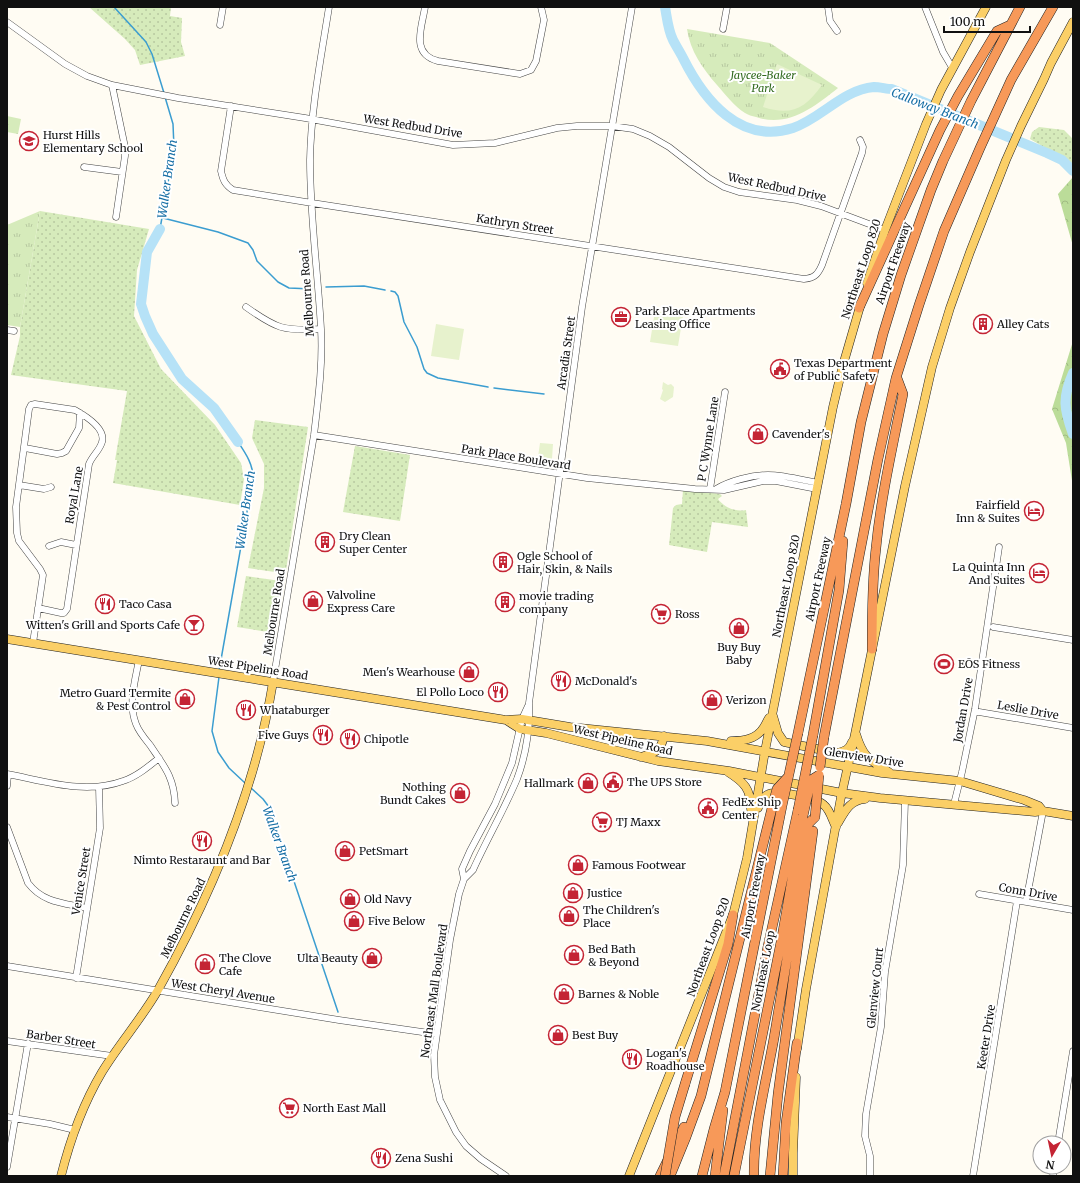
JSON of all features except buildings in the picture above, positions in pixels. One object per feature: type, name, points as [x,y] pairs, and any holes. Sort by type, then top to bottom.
[{"type":"highway","name":"Airport Freeway","points":[[702,1176],[725,1092],[782,806],[846,504],[861,422],[883,334],[901,275],[931,190],[971,101],[1020,7]]},
{"type":"highway","points":[[770,1176],[778,1094],[815,817],[824,737],[878,459],[896,378],[918,305],[944,231],[995,114],[1012,80],[1053,7]]},
{"type":"highway","points":[[859,308],[940,130],[958,96],[997,31],[1010,25]]},
{"type":"highway","points":[[872,649],[872,599],[876,548],[881,509],[903,394],[896,378]]},
{"type":"highway","points":[[724,1176],[765,961],[801,813],[813,735],[839,590],[846,504]]},
{"type":"highway","name":"Northeast Loop","points":[[734,1176],[780,945],[801,813],[810,780],[819,774]]},
{"type":"highway","points":[[670,1176],[701,1096],[777,788],[788,777]]},
{"type":"highway","points":[[754,1176],[757,1131],[791,939],[808,824],[815,817]]},
{"type":"highway","points":[[665,1176],[675,1118],[728,944],[733,915]]},
{"type":"highway","points":[[783,1176],[786,1123],[797,1043]]},
{"type":"highway","points":[[660,1176],[680,1136],[707,1070]]},
{"type":"highway","points":[[715,1176],[722,1130],[725,1092]]},
{"type":"main road","name":"Northeast Loop 820","points":[[629,1176],[733,915],[747,858],[760,776],[842,365],[859,308],[885,230],[926,124],[941,90],[986,7]]},
{"type":"main road","points":[[794,1176],[793,1139],[797,1043],[842,793],[856,734],[904,486],[932,367],[950,308],[970,252],[1006,160],[1051,63],[1073,22]]},
{"type":"main road","name":"West Pipeline Road","points":[[7,639],[506,720],[526,719],[570,727],[707,741],[765,751]]},
{"type":"main road","name":"Melbourne Road","points":[[61,1176],[67,1152],[75,1130],[100,1077],[112,1056],[158,991],[200,910],[227,849],[267,720],[273,682]]},
{"type":"main road","points":[[707,741],[747,740],[755,737],[772,715],[778,733],[784,742],[837,752],[846,750],[850,747],[856,734]]},
{"type":"main road","name":"West Pipeline Road","points":[[506,720],[524,729],[553,734],[640,757],[670,763],[760,776]]},
{"type":"main road","points":[[856,734],[864,754],[871,761],[892,774]]},
{"type":"main road","points":[[640,757],[659,750],[663,743],[664,736]]},
{"type":"main road","name":"Glenview Drive","points":[[765,751],[892,774],[960,781],[1024,800],[1039,806],[1042,811]]},
{"type":"main road","points":[[724,770],[741,780],[747,788],[751,799],[751,811],[753,817]]},
{"type":"main road","name":"Glenview Drive","points":[[760,776],[842,793],[905,802],[954,804],[1034,812],[1042,811],[1073,816]]},
{"type":"main road","points":[[752,828],[761,800],[768,794],[776,792],[818,801],[827,809],[836,827]]},
{"type":"main road","points":[[836,827],[847,808],[854,801],[859,799],[880,798]]},
{"type":"street","points":[[220,25],[223,7]]},
{"type":"street","name":"Melbourne Road","points":[[273,682],[314,435],[320,376],[321,329],[310,160],[313,108],[329,7]]},
{"type":"street","points":[[425,7],[420,42],[422,51],[427,56],[438,61],[520,74],[531,70],[536,61],[544,20],[541,7]]},
{"type":"street","name":"Arcadia Street","points":[[526,719],[582,307],[632,7]]},
{"type":"street","points":[[723,28],[727,7]]},
{"type":"street","points":[[828,7],[830,21],[837,31]]},
{"type":"street","points":[[924,7],[943,52],[953,69]]},
{"type":"street","name":"West Redbud Drive","points":[[7,22],[87,76],[112,85],[178,98],[312,119],[453,145],[495,143],[557,128],[577,126],[612,126],[633,129],[650,136],[669,147],[709,178],[724,187],[739,192],[797,200],[821,206],[885,230]]},
{"type":"street","points":[[112,85],[125,147],[116,217]]},
{"type":"street","name":"Kathryn Street","points":[[231,106],[221,171],[223,180],[227,186],[233,190],[241,192],[804,279],[813,278],[818,273],[841,213]]},
{"type":"street","points":[[841,213],[862,152],[863,147],[860,140]]},
{"type":"street","points":[[84,167],[122,172]]},
{"type":"street","points":[[246,307],[268,322],[280,328],[294,330],[321,329]]},
{"type":"street","name":"P C Wynne Lane","points":[[713,489],[725,392]]},
{"type":"street","name":"Royal Lane","points":[[25,448],[29,409],[31,405],[35,404],[75,410],[93,422],[99,429],[103,438],[102,443],[89,464],[67,609],[61,613],[38,608]]},
{"type":"street","points":[[33,643],[43,575],[19,541],[16,533],[16,513],[25,448],[57,454],[66,451],[79,428],[80,413]]},
{"type":"street","name":"Park Place Boulevard","points":[[314,435],[587,478],[695,489],[713,489],[746,478],[768,475],[817,486]]},
{"type":"street","points":[[20,486],[44,489],[51,487]]},
{"type":"street","points":[[49,546],[61,542],[76,545]]},
{"type":"street","name":"Jordan Drive","points":[[960,781],[975,709],[999,547]]},
{"type":"street","points":[[992,627],[1073,640]]},
{"type":"street","points":[[139,660],[133,694],[133,711],[136,724],[171,779],[175,803]]},
{"type":"street","name":"Leslie Drive","points":[[979,712],[1073,728]]},
{"type":"street","name":"Northeast Mall Boulevard","points":[[464,879],[462,869],[470,850],[495,804],[512,763],[526,719]]},
{"type":"street","name":"Northeast Mall Boulevard","points":[[506,1176],[481,1159],[466,1146],[456,1132],[440,1100],[435,1077],[434,1055],[454,917],[459,894],[464,879],[473,870],[517,778],[524,755],[524,729]]},
{"type":"street","points":[[7,786],[8,775],[86,788],[99,787],[124,781],[137,774],[159,758]]},
{"type":"street","points":[[954,804],[960,781]]},
{"type":"street","name":"Venice Street","points":[[76,978],[100,828],[99,787]]},
{"type":"street","name":"Glenview Court","points":[[870,1176],[870,1156],[865,1132],[866,1114],[881,1027],[885,972],[903,865],[905,802]]},
{"type":"street","points":[[1026,902],[1042,811]]},
{"type":"street","points":[[7,827],[28,883],[34,890],[41,896],[52,901],[87,908]]},
{"type":"street","name":"Conn Drive","points":[[979,894],[1073,910]]},
{"type":"street","name":"Keeter Drive","points":[[973,1176],[1017,901]]},
{"type":"street","name":"West Cheryl Avenue","points":[[7,966],[332,1019],[436,1034]]},
{"type":"street","name":"Barber Street","points":[[7,1040],[112,1056]]},
{"type":"street","points":[[7,1167],[28,1044]]},
{"type":"street","points":[[1059,1135],[1073,1051]]},
{"type":"street","points":[[7,1117],[75,1130]]},
{"type":"green space","points":[[89,7],[171,7],[170,16],[182,18],[181,42],[185,56],[140,65],[135,50],[125,39]]},
{"type":"green space","name":"Jaycee-Baker Park","points":[[687,29],[770,43],[838,88],[820,102],[790,118],[768,120],[749,115],[733,103],[707,73],[694,52]]},
{"type":"green space","points":[[777,64],[822,85],[810,100],[797,108],[782,111],[763,107]]},
{"type":"green space","points":[[7,116],[21,119],[18,134],[7,132]]},
{"type":"green space","points":[[1039,127],[1064,130],[1073,139],[1073,164],[1030,139],[1032,132]]},
{"type":"green space","points":[[1073,177],[1073,246],[1058,194]]},
{"type":"green space","points":[[40,211],[149,229],[137,270],[134,316],[161,369],[215,425],[241,463],[244,479],[240,505],[113,483],[117,460],[115,460],[127,391],[11,375],[20,336],[20,327]]},
{"type":"green space","points":[[40,211],[20,327],[7,325],[7,225]]},
{"type":"green space","points":[[655,311],[683,316],[678,346],[650,342]]},
{"type":"green space","points":[[436,324],[464,329],[459,360],[431,356]]},
{"type":"green space","points":[[1073,341],[1073,487],[1066,443],[1052,409]]},
{"type":"green space","points":[[663,382],[668,385],[671,384],[674,387],[673,397],[665,402],[660,399],[663,390]]},
{"type":"green space","points":[[255,420],[308,427],[286,570],[282,573],[248,568],[264,488],[264,464],[252,438]]},
{"type":"green space","points":[[540,443],[553,444],[552,459],[538,457]]},
{"type":"green space","points":[[355,446],[410,455],[400,521],[343,512]]},
{"type":"green space","points":[[683,490],[720,494],[722,496],[718,499],[727,507],[734,510],[746,510],[748,527],[712,522],[707,552],[669,545],[673,508],[676,505],[682,504]]},
{"type":"green space","points":[[246,576],[281,581],[283,585],[274,633],[237,627]]},
{"type":"waterway","name":"Walker Branch","points":[[114,7],[146,42],[152,54],[164,93]]},
{"type":"waterway","name":"Calloway Branch","points":[[665,7],[671,36],[692,74],[713,103],[726,115],[740,124],[756,130],[774,132],[793,128],[813,118],[852,93],[874,87],[892,89],[1047,153],[1062,160],[1073,171]]},
{"type":"waterway","name":"Walker Branch","points":[[160,229],[174,148],[173,124],[165,97]]},
{"type":"waterway","points":[[163,218],[218,232],[248,243],[253,250],[257,261],[278,282],[289,288],[312,289]]},
{"type":"waterway","name":"Walker Branch","points":[[160,229],[147,252],[141,304],[145,316],[153,334],[182,379],[214,408],[238,442]]},
{"type":"waterway","points":[[326,287],[364,286],[385,290]]},
{"type":"waterway","points":[[391,291],[395,292],[398,296],[404,322],[417,347],[424,369],[427,373],[438,378],[488,387]]},
{"type":"waterway","points":[[1073,373],[1069,382],[1066,397],[1066,410],[1073,434]]},
{"type":"waterway","points":[[494,388],[544,394]]},
{"type":"waterway","name":"Walker Branch","points":[[219,671],[253,478],[250,464],[238,442]]},
{"type":"waterway","name":"Walker Branch","points":[[219,677],[212,731],[218,752],[229,768],[245,783]]},
{"type":"waterway","name":"Walker Branch","points":[[251,788],[269,807],[338,1012]]},
{"type":"place","name":"Hurst Hills Elementary School","points":[[29,141]]},
{"type":"place","name":"Park Place Apartments Leasing Office","points":[[621,317]]},
{"type":"place","name":"Alley Cats","points":[[983,324]]},
{"type":"place","name":"Texas Department of Public Safety","points":[[780,369]]},
{"type":"place","name":"Cavender's","points":[[758,434]]},
{"type":"place","name":"Fairfield Inn & Suites","points":[[1034,511]]},
{"type":"place","name":"Dry Clean Super Center","points":[[325,542]]},
{"type":"place","name":"Ogle School of Hair, Skin, & Nails","points":[[503,562]]},
{"type":"place","name":"La Quinta Inn And Suites","points":[[1039,573]]},
{"type":"place","name":"Valvoline Express Care","points":[[313,601]]},
{"type":"place","name":"movie trading company","points":[[505,602]]},
{"type":"place","name":"Taco Casa","points":[[105,604]]},
{"type":"place","name":"Ross","points":[[661,614]]},
{"type":"place","name":"Witten's Grill and Sports Cafe","points":[[194,625]]},
{"type":"place","name":"Buy Buy Baby","points":[[739,628]]},
{"type":"place","name":"EŌS Fitness","points":[[944,664]]},
{"type":"place","name":"Men's Wearhouse","points":[[469,672]]},
{"type":"place","name":"McDonald's","points":[[561,681]]},
{"type":"place","name":"El Pollo Loco","points":[[498,692]]},
{"type":"place","name":"Metro Guard Termite & Pest Control","points":[[185,699]]},
{"type":"place","name":"Verizon","points":[[712,700]]},
{"type":"place","name":"Whataburger","points":[[246,710]]},
{"type":"place","name":"Five Guys","points":[[323,735]]},
{"type":"place","name":"Chipotle","points":[[350,739]]},
{"type":"place","name":"The UPS Store","points":[[613,782]]},
{"type":"place","name":"Hallmark","points":[[588,783]]},
{"type":"place","name":"Nothing Bundt Cakes","points":[[460,793]]},
{"type":"place","name":"FedEx Ship Center","points":[[708,808]]},
{"type":"place","name":"TJ Maxx","points":[[602,822]]},
{"type":"place","name":"Nimto Restaraunt and Bar","points":[[202,841]]},
{"type":"place","name":"PetSmart","points":[[345,851]]},
{"type":"place","name":"Famous Footwear","points":[[578,865]]},
{"type":"place","name":"Justice","points":[[573,893]]},
{"type":"place","name":"Old Navy","points":[[350,899]]},
{"type":"place","name":"The Children's Place","points":[[569,916]]},
{"type":"place","name":"Five Below","points":[[354,921]]},
{"type":"place","name":"Bed Bath & Beyond","points":[[574,955]]},
{"type":"place","name":"Ulta Beauty","points":[[372,958]]},
{"type":"place","name":"The Clove Cafe","points":[[205,964]]},
{"type":"place","name":"Barnes & Noble","points":[[564,994]]},
{"type":"place","name":"Best Buy","points":[[558,1035]]},
{"type":"place","name":"Logan's Roadhouse","points":[[632,1059]]},
{"type":"place","name":"North East Mall","points":[[289,1108]]},
{"type":"place","name":"Zena Sushi","points":[[381,1158]]}]
